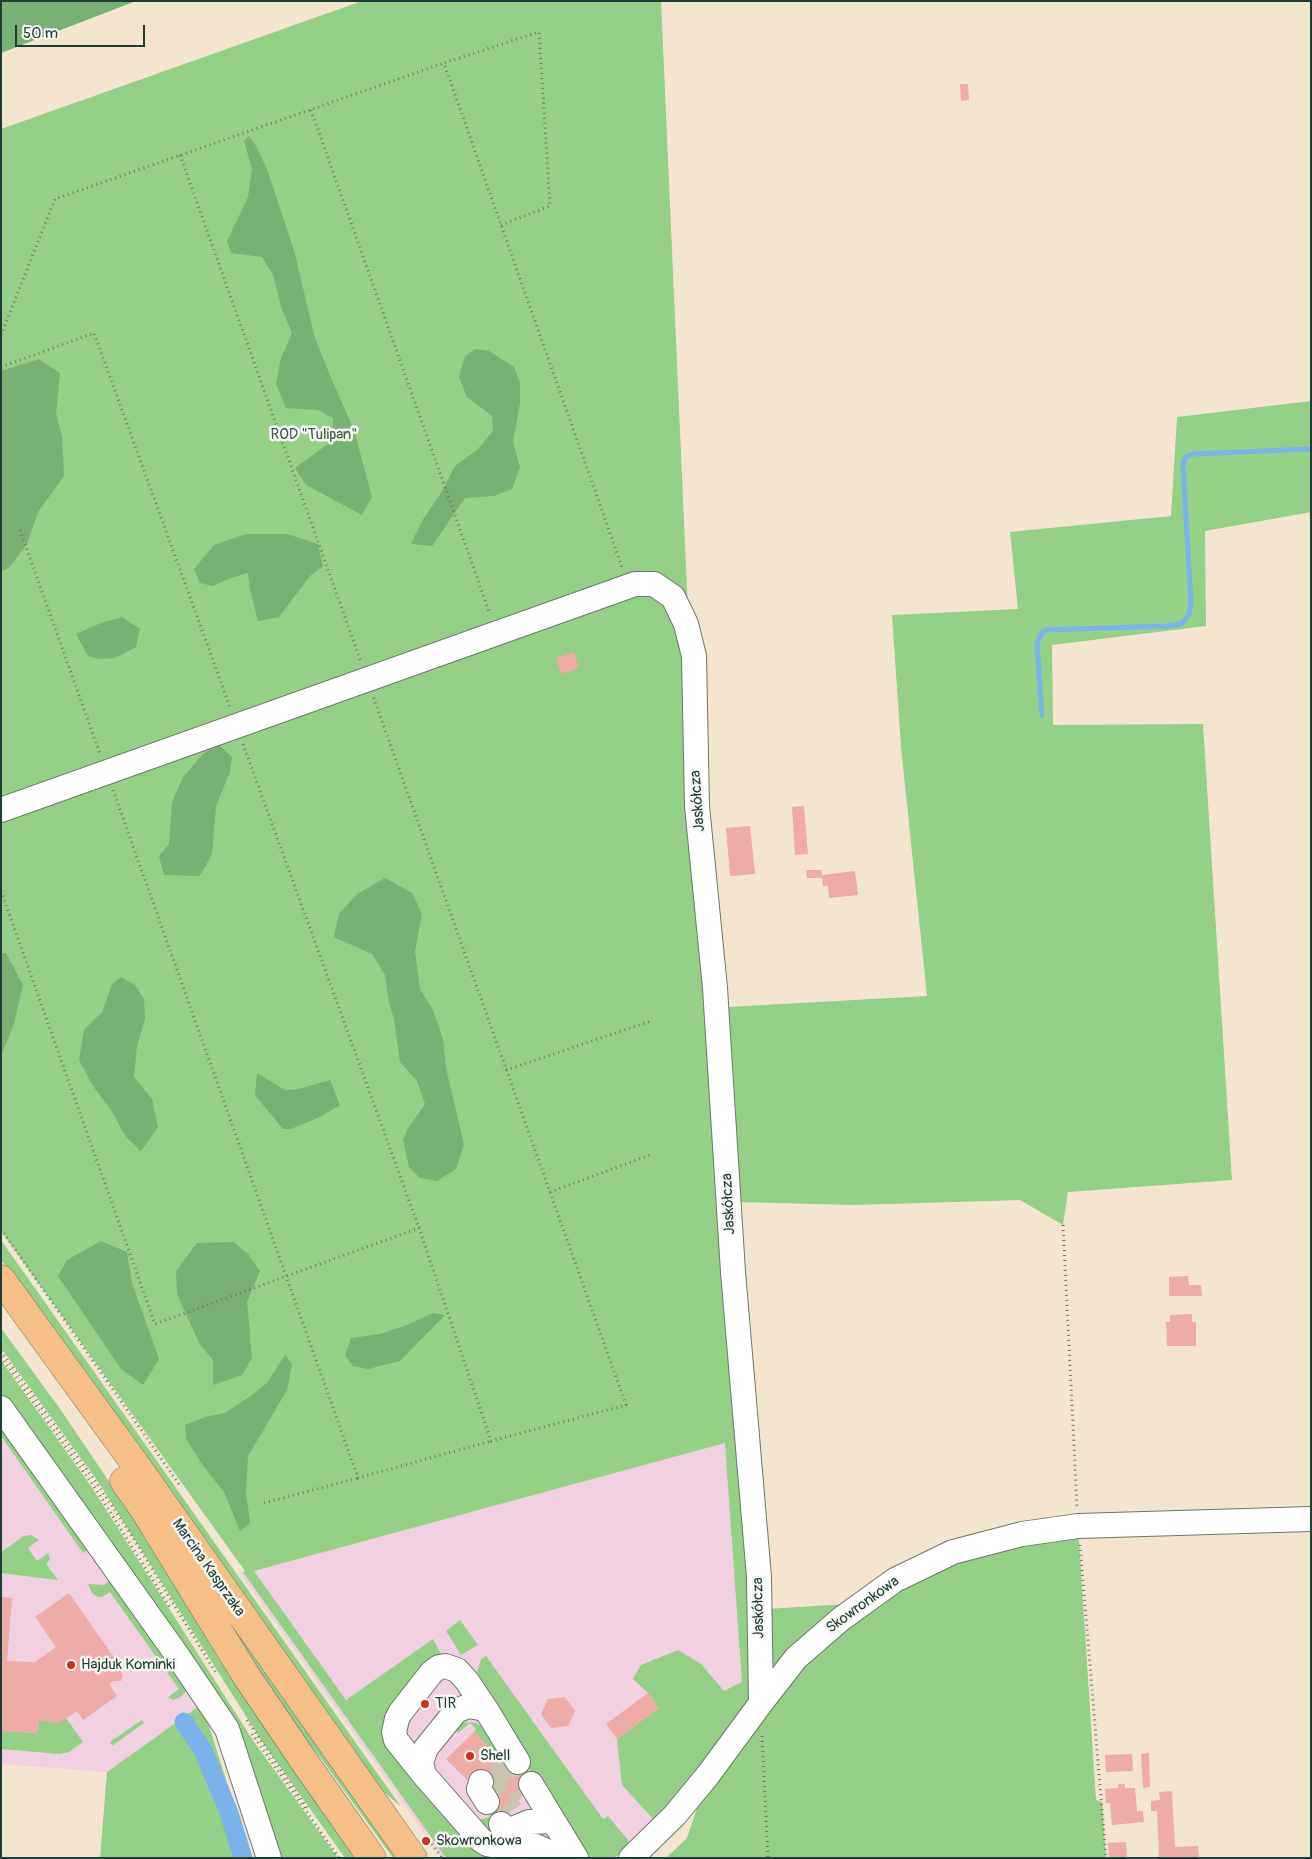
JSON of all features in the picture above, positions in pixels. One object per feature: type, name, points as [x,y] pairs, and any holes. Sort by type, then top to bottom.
[{"type":"main road","name":"Marcina Kasprzaka","points":[[1,1279],[149,1484],[413,1858]]},
{"type":"main road","name":"Marcina Kasprzaka","points":[[1,1309],[143,1508],[245,1674],[372,1858]]},
{"type":"street","name":"Jaskółcza","points":[[631,586],[654,584],[676,600],[686,624],[694,656],[697,806],[715,988],[732,1272],[759,1577],[761,1703]]},
{"type":"street","points":[[1,810],[631,586]]},
{"type":"street","points":[[1,1408],[167,1640],[227,1729],[270,1858]]},
{"type":"street","name":"Skowronkowa","points":[[631,1858],[675,1815],[708,1775],[796,1658],[840,1619],[895,1580],[953,1552],[1022,1534],[1078,1526],[1311,1520]]},
{"type":"street","points":[[508,1755],[486,1711],[467,1681],[457,1670],[445,1666],[439,1667],[432,1672],[397,1719],[394,1732],[396,1740],[480,1840],[487,1844],[502,1847],[540,1847],[551,1858]]},
{"type":"street","points":[[424,1775],[421,1762],[424,1752],[456,1711],[468,1706],[486,1711]]},
{"type":"street","points":[[525,1812],[576,1858]]},
{"type":"path","points":[[1,335],[56,199],[444,63],[539,32],[550,206],[502,225]]},
{"type":"path","points":[[444,63],[631,586]]},
{"type":"path","points":[[311,110],[497,634]]},
{"type":"path","points":[[180,155],[626,1405],[264,1503]]},
{"type":"path","points":[[20,530],[358,1478]]},
{"type":"path","points":[[1,891],[155,1324],[419,1228],[491,1441]]},
{"type":"path","points":[[506,1070],[651,1021]]},
{"type":"path","points":[[550,1192],[653,1154]]},
{"type":"path","points":[[1,1351],[119,1517],[220,1679]]},
{"type":"path","points":[[761,1703],[768,1858]]},
{"type":"path","points":[[246,1719],[343,1858]]},
{"type":"shaded area","name":"Hajduk Kominki","points":[[1,1423],[202,1704],[107,1772],[1,1764]]},
{"type":"shaded area","points":[[746,1437],[761,1691],[631,1858],[442,1858],[239,1572],[254,1571]]},
{"type":"green space","points":[[1,1],[136,1],[1,53]]},
{"type":"green space","name":"ROD \"Tulipan\"","points":[[362,1],[661,1],[689,635],[767,1609],[862,1603],[895,1580],[1078,1526],[1096,1800],[1102,1802],[1106,1858],[666,1858],[687,1838],[708,1775],[657,1823],[622,1785],[617,1739],[659,1708],[648,1693],[633,1679],[641,1665],[678,1650],[701,1664],[724,1691],[742,1682],[725,1443],[254,1571],[346,1700],[433,1639],[442,1656],[386,1718],[459,1832],[535,1858],[446,1858],[243,1572],[245,1571],[1,1231],[1,129]]},
{"type":"green space","points":[[249,136],[267,169],[295,254],[314,335],[354,430],[372,497],[362,515],[306,485],[295,468],[332,441],[333,418],[318,410],[286,408],[276,384],[281,358],[292,333],[281,307],[273,275],[262,257],[231,253],[227,241],[248,197],[252,169],[244,141]]},
{"type":"green space","points":[[475,349],[489,351],[514,367],[520,382],[520,403],[513,442],[520,467],[512,489],[494,496],[465,498],[432,546],[411,544],[422,521],[441,493],[455,466],[477,450],[493,431],[492,416],[467,397],[459,377],[465,356]]},
{"type":"green space","points":[[39,359],[60,373],[56,414],[62,436],[64,476],[38,512],[27,544],[9,568],[1,571],[1,371]]},
{"type":"green space","points":[[1311,401],[1311,512],[1205,531],[1206,626],[1052,645],[1053,725],[1203,724],[1232,1180],[1068,1192],[1063,1225],[1020,1200],[854,1205],[736,1202],[727,1007],[927,996],[901,747],[892,615],[1018,609],[1010,532],[1171,516],[1177,417]]},
{"type":"green space","points":[[246,534],[287,534],[318,544],[323,566],[310,576],[279,617],[258,621],[250,590],[248,573],[213,586],[200,583],[194,569],[214,545]]},
{"type":"green space","points":[[122,617],[140,629],[136,647],[115,658],[99,659],[88,656],[76,634],[101,623]]},
{"type":"green space","points":[[218,744],[232,757],[230,772],[216,806],[212,854],[199,876],[164,875],[159,856],[169,844],[172,802],[183,777],[202,755]]},
{"type":"green space","points":[[385,878],[412,893],[422,914],[415,951],[420,989],[433,1010],[443,1039],[446,1068],[464,1145],[456,1169],[437,1181],[420,1178],[409,1167],[403,1140],[407,1130],[425,1104],[417,1081],[400,1062],[385,975],[372,954],[334,937],[339,914],[357,894]]},
{"type":"green space","points":[[1,953],[6,953],[23,985],[14,1024],[1,1056]]},
{"type":"green space","points":[[121,977],[135,985],[144,999],[145,1019],[137,1046],[134,1077],[152,1099],[158,1127],[141,1151],[126,1137],[111,1110],[93,1086],[79,1060],[84,1030],[102,1012],[112,984]]},
{"type":"green space","points":[[257,1073],[285,1090],[299,1089],[330,1080],[340,1105],[322,1116],[291,1129],[283,1129],[255,1095]]},
{"type":"green space","points":[[1,1240],[400,1806],[376,1785],[208,1547],[1,1260]]},
{"type":"green space","points":[[101,1241],[127,1252],[132,1283],[159,1359],[143,1385],[121,1369],[58,1276],[67,1260]]},
{"type":"green space","points":[[234,1242],[248,1254],[260,1271],[247,1302],[252,1358],[242,1375],[213,1385],[213,1360],[199,1343],[177,1294],[176,1271],[197,1243]]},
{"type":"green space","points":[[433,1313],[445,1315],[400,1361],[368,1369],[353,1366],[345,1355],[351,1338],[380,1334],[407,1325]]},
{"type":"green space","points":[[1,1328],[58,1406],[154,1548],[358,1858],[345,1858],[261,1740],[99,1483],[1,1348]]},
{"type":"green space","points":[[285,1355],[292,1364],[287,1390],[248,1456],[246,1492],[250,1523],[240,1531],[224,1492],[204,1467],[186,1439],[185,1425],[205,1417],[225,1413],[248,1398],[267,1383]]},
{"type":"green space","points":[[1,1360],[93,1489],[254,1742],[338,1858],[277,1858],[221,1704],[1,1394]]},
{"type":"green space","points":[[1,1419],[187,1690],[182,1696],[173,1700],[168,1697],[179,1689],[110,1592],[102,1597],[92,1593],[88,1584],[104,1585],[110,1580],[88,1550],[83,1553],[1,1436]]},
{"type":"green space","points":[[31,1535],[39,1540],[28,1548],[37,1561],[48,1553],[50,1559],[46,1564],[58,1580],[1,1573],[1,1552],[24,1536]]},
{"type":"green space","points":[[180,1544],[401,1858],[393,1858],[320,1757],[274,1699]]},
{"type":"green space","points":[[460,1620],[478,1645],[461,1655],[446,1631]]},
{"type":"green space","points":[[486,1656],[603,1819],[608,1816],[628,1840],[629,1848],[613,1858],[588,1858],[566,1830],[500,1721],[496,1707],[477,1672],[481,1659]]},
{"type":"green space","points":[[202,1704],[251,1858],[100,1858],[107,1772]]},
{"type":"green space","points":[[66,1718],[83,1742],[69,1752],[60,1754],[1,1749],[1,1731],[37,1733],[38,1721]]},
{"type":"green space","points":[[142,1720],[144,1723],[113,1745],[110,1744],[111,1741]]},
{"type":"green space","points":[[465,1722],[476,1723],[484,1727],[497,1748],[495,1754],[474,1732],[476,1729],[470,1723],[458,1733],[455,1727]]},
{"type":"green space","points":[[489,1817],[498,1832],[541,1835],[559,1845],[493,1837],[474,1822]]},
{"type":"building","points":[[960,84],[968,84],[969,100],[961,101]]},
{"type":"building","points":[[574,652],[579,668],[561,674],[556,658]]},
{"type":"building","points":[[804,806],[808,854],[795,855],[792,807]]},
{"type":"building","points":[[750,826],[755,874],[730,876],[726,828]]},
{"type":"building","points":[[806,870],[821,870],[822,875],[855,871],[858,895],[829,898],[828,886],[823,886],[822,878],[807,878]]},
{"type":"building","points":[[1188,1276],[1189,1285],[1201,1285],[1202,1296],[1169,1296],[1169,1277]]},
{"type":"building","points":[[1192,1314],[1192,1322],[1196,1322],[1196,1346],[1167,1346],[1166,1322],[1170,1322],[1170,1315]]},
{"type":"building","points":[[69,1593],[115,1659],[113,1661],[123,1675],[121,1681],[114,1681],[109,1684],[117,1696],[83,1720],[77,1711],[59,1723],[38,1721],[37,1733],[1,1731],[1,1597],[12,1598],[7,1661],[35,1662],[56,1647],[35,1617]]},
{"type":"building","points":[[648,1693],[659,1708],[617,1739],[606,1724]]},
{"type":"building","points":[[565,1697],[575,1711],[568,1726],[551,1728],[541,1714],[548,1699]]},
{"type":"building","points":[[474,1732],[512,1769],[521,1758],[534,1780],[497,1828],[484,1806],[473,1774],[467,1780],[446,1759]]},
{"type":"building","points":[[1149,1753],[1150,1787],[1143,1788],[1141,1754]]},
{"type":"building","points":[[1132,1754],[1133,1771],[1106,1772],[1105,1755]]},
{"type":"building","points":[[1118,1784],[1125,1784],[1125,1788],[1135,1788],[1137,1811],[1143,1811],[1144,1822],[1112,1825],[1110,1803],[1106,1803],[1105,1789],[1118,1788]]},
{"type":"building","points":[[1172,1791],[1175,1847],[1198,1846],[1199,1858],[1159,1858],[1157,1811],[1151,1811],[1151,1801],[1160,1800],[1159,1792]]},
{"type":"building","points":[[1126,1842],[1127,1858],[1109,1858],[1108,1843]]},
{"type":"waterway","points":[[1042,715],[1037,645],[1040,635],[1046,630],[1167,626],[1181,624],[1189,615],[1191,603],[1183,464],[1186,457],[1193,454],[1311,449]]},
{"type":"waterway","points":[[184,1722],[203,1750],[229,1813],[243,1858]]},
{"type":"tunnel","points":[[499,1759],[522,1796]]},
{"type":"tunnel","points":[[487,1774],[511,1811]]},
{"type":"place","name":"Hajduk Kominki","points":[[71,1665]]},
{"type":"place","name":"TIR","points":[[425,1704]]},
{"type":"place","name":"Shell","points":[[470,1756]]},
{"type":"place","name":"Skowronkowa","points":[[426,1841]]}]
